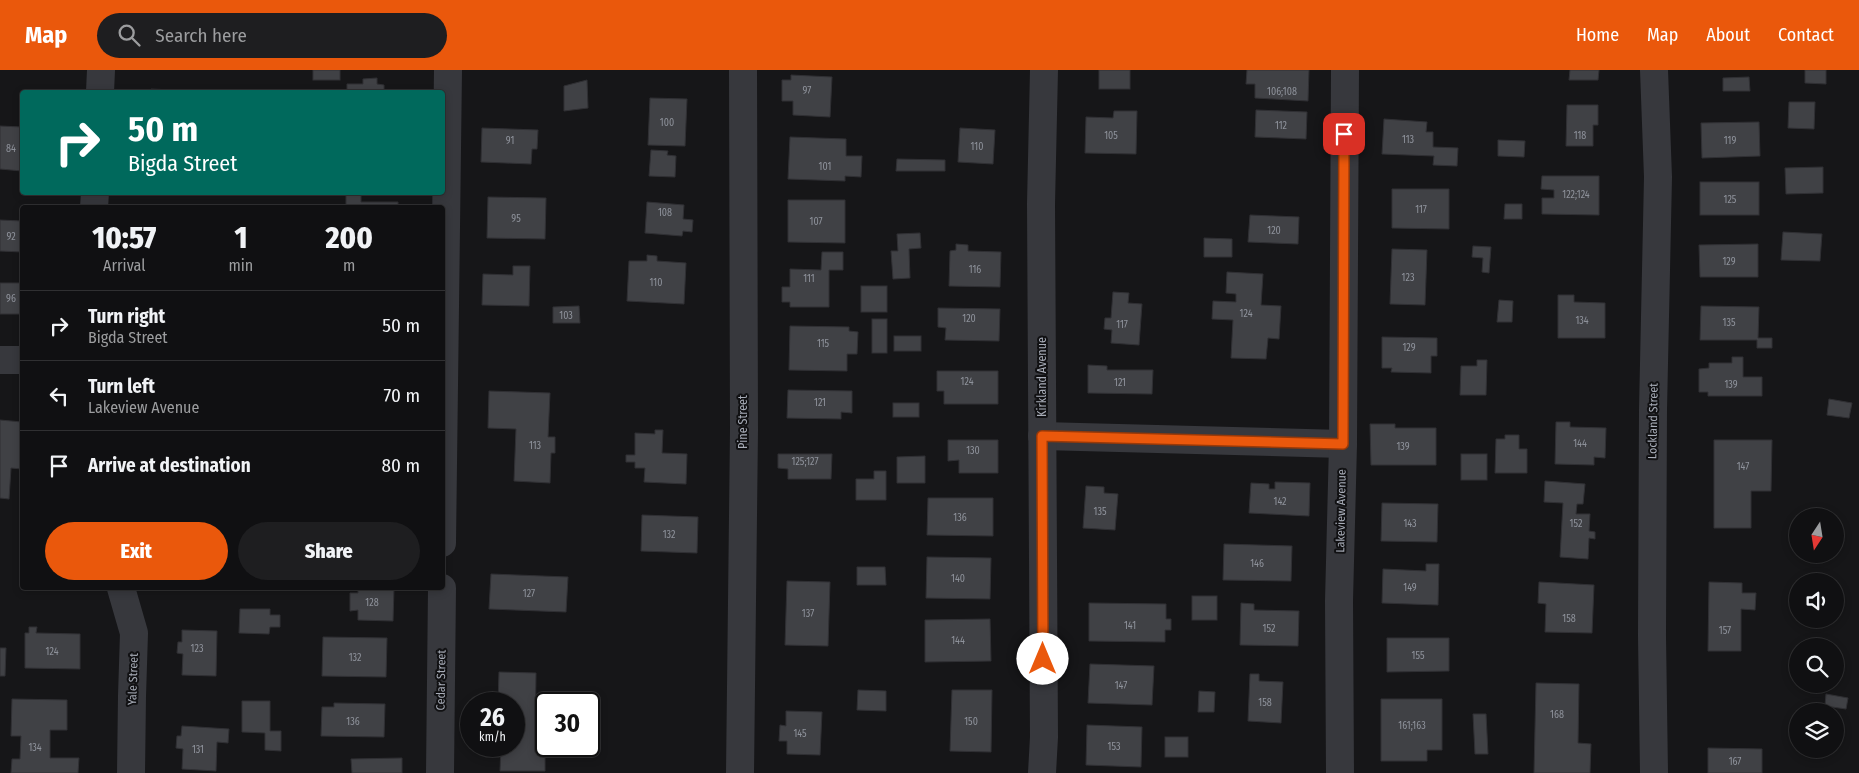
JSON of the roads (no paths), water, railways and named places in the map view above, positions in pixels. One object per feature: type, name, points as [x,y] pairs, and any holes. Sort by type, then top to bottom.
[{"type":"street","points":[[100,90],[101,70]]},
{"type":"street","points":[[445,306],[448,70]]},
{"type":"street","name":"Pine Street","points":[[740,773],[744,430],[743,70]]},
{"type":"street","name":"Kirkland Avenue","points":[[1042,773],[1044,737],[1041,204],[1044,70]]},
{"type":"street","name":"Lakeview Avenue","points":[[1340,773],[1339,601],[1343,444],[1345,70]]},
{"type":"street","name":"Lockland Street","points":[[1654,70],[1658,177],[1653,410],[1652,636],[1654,773]]},
{"type":"street","points":[[0,360],[20,360]]},
{"type":"street","points":[[1042,436],[1343,444]]},
{"type":"street","name":"Yale Street","points":[[122,590],[134,633],[131,773]]},
{"type":"street","name":"Cedar Street","points":[[440,773],[442,590]]}]
